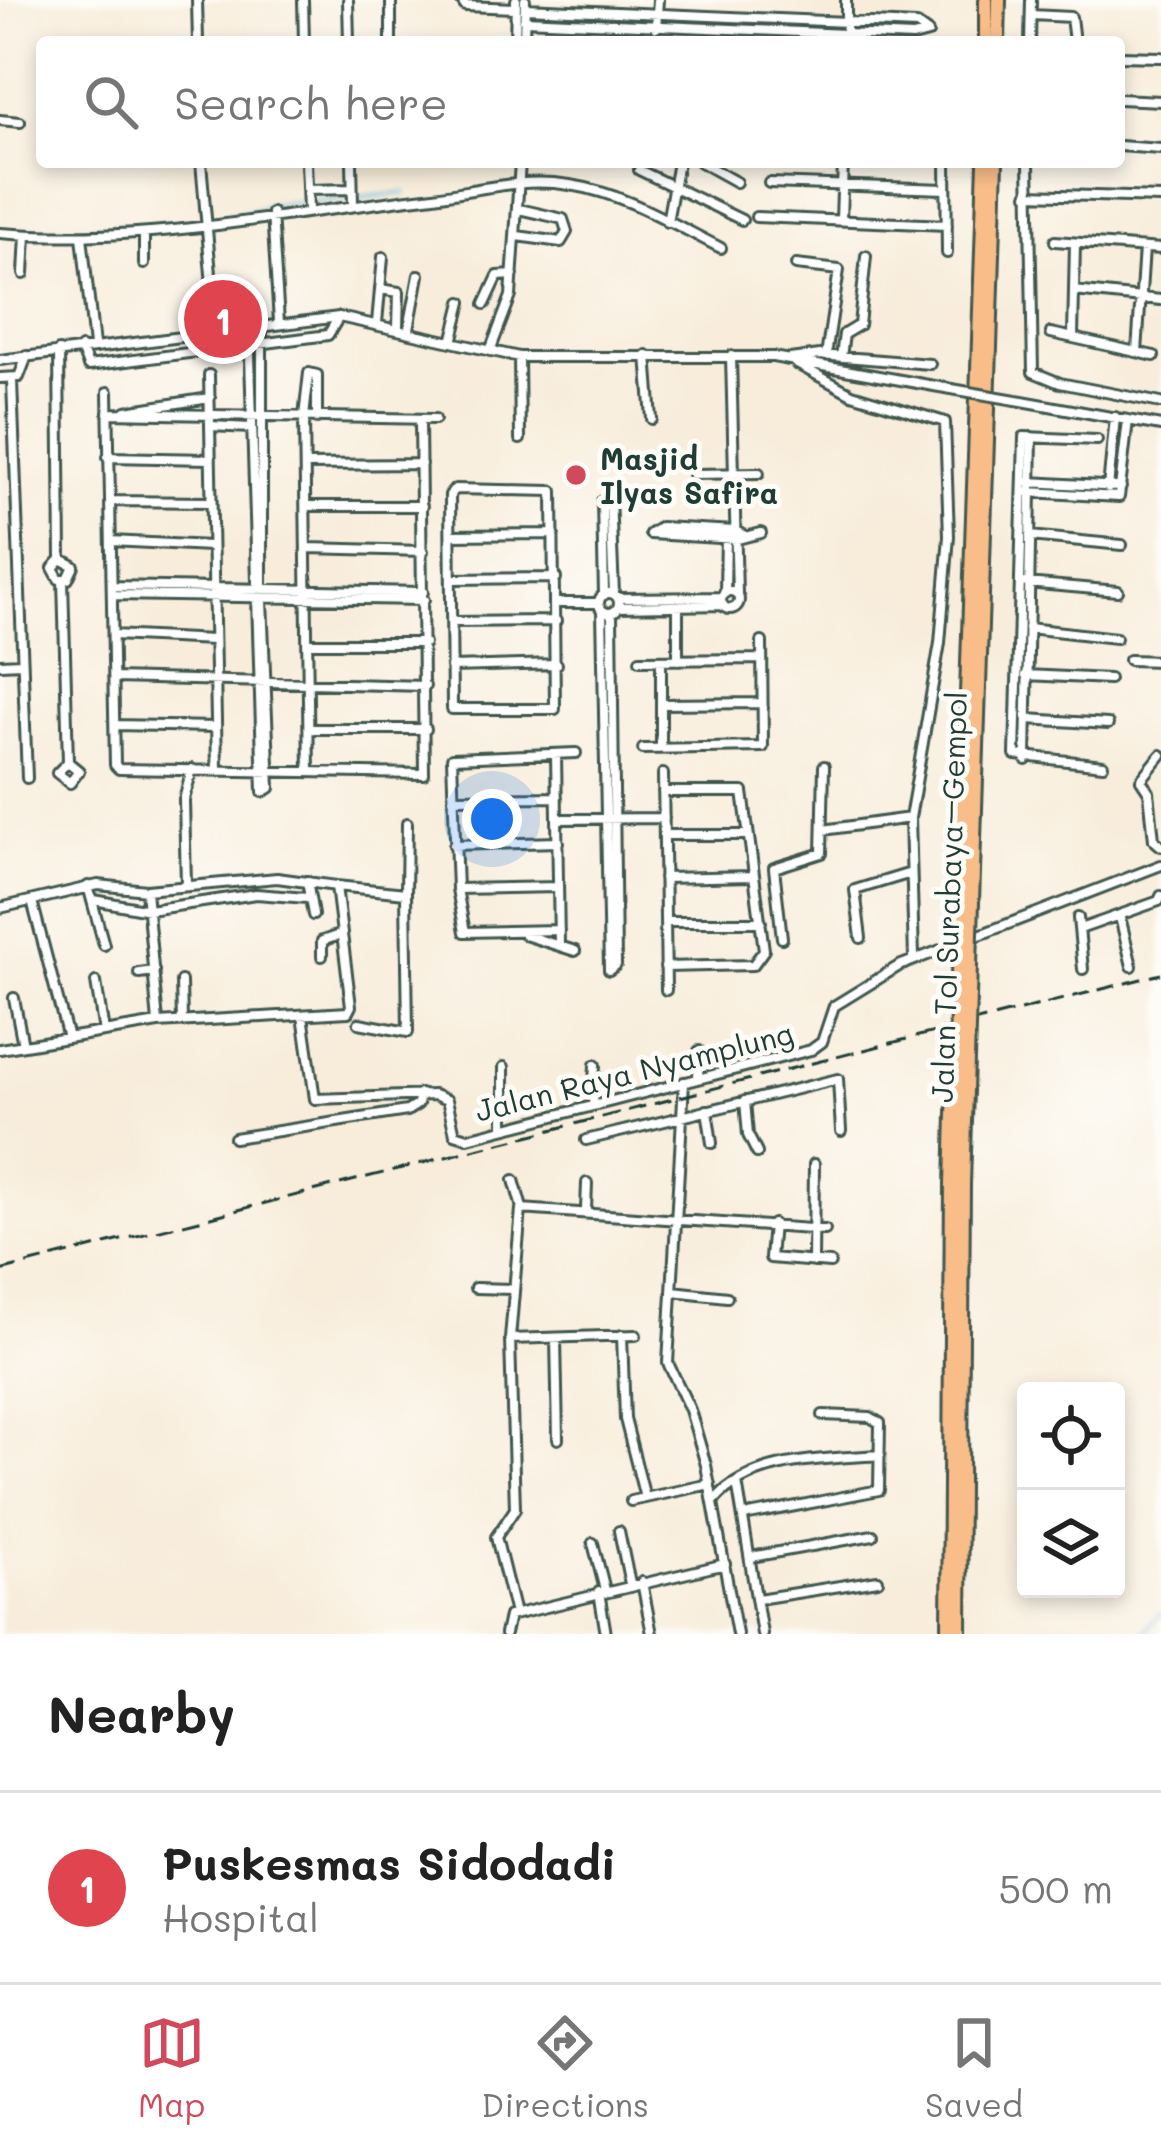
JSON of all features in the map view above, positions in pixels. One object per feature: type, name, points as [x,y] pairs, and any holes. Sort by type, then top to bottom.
[{"type":"highway","points":[[986,0],[986,36]]},
{"type":"highway","points":[[998,0],[998,36]]},
{"type":"highway","name":"Jalan Tol Surabaya–Gempol","points":[[949,1634],[985,168]]},
{"type":"highway","name":"Jalan Tol Surabaya–Gempol","points":[[967,870],[996,168]]},
{"type":"highway","name":"Jalan Tol Surabaya–Gempol","points":[[957,1184],[961,1634]]},
{"type":"street","points":[[197,0],[198,36]]},
{"type":"street","points":[[303,0],[304,36]]},
{"type":"street","points":[[348,0],[349,36]]},
{"type":"street","points":[[391,0],[391,36]]},
{"type":"street","points":[[461,0],[465,6],[520,4],[657,15],[916,25],[928,33],[879,36]]},
{"type":"street","points":[[656,28],[658,0]]},
{"type":"street","points":[[846,0],[846,36]]},
{"type":"street","points":[[1030,36],[1031,0]]},
{"type":"street","points":[[1067,0],[1067,15]]},
{"type":"street","points":[[520,4],[524,20],[520,36]]},
{"type":"street","points":[[519,36],[520,4]]},
{"type":"street","points":[[1031,15],[1067,15],[1073,20],[1074,36]]},
{"type":"street","points":[[524,20],[808,36]]},
{"type":"street","points":[[1125,56],[1161,57]]},
{"type":"street","points":[[1125,99],[1161,101]]},
{"type":"street","points":[[0,120],[20,122]]},
{"type":"street","points":[[1125,146],[1161,149]]},
{"type":"street","points":[[201,168],[216,330]]},
{"type":"street","points":[[307,168],[307,201]]},
{"type":"street","points":[[352,168],[353,198]]},
{"type":"street","points":[[490,351],[507,313],[520,168]]},
{"type":"street","points":[[667,222],[677,168]]},
{"type":"street","points":[[711,168],[736,182]]},
{"type":"street","points":[[841,220],[843,168]]},
{"type":"street","points":[[946,168],[947,253]]},
{"type":"street","points":[[1029,168],[1033,372],[1072,386],[1161,403]]},
{"type":"street","points":[[639,170],[742,220]]},
{"type":"street","points":[[0,233],[144,233],[272,213],[307,201],[520,181],[611,194],[721,248]]},
{"type":"street","points":[[769,183],[946,189]]},
{"type":"street","points":[[1028,194],[1161,198]]},
{"type":"street","points":[[307,201],[353,198]]},
{"type":"street","points":[[517,236],[561,242],[567,232],[562,219],[519,209]]},
{"type":"street","points":[[272,213],[279,322]]},
{"type":"street","points":[[756,217],[947,225]]},
{"type":"street","points":[[144,233],[144,264]]},
{"type":"street","points":[[24,274],[26,236]]},
{"type":"street","points":[[82,236],[94,346]]},
{"type":"street","points":[[1055,241],[1161,249]]},
{"type":"street","points":[[1072,338],[1075,242]]},
{"type":"street","points":[[1137,352],[1144,248]]},
{"type":"street","points":[[841,357],[844,334],[859,325],[866,256]]},
{"type":"street","points":[[377,323],[383,257]]},
{"type":"street","points":[[796,265],[838,270],[826,356]]},
{"type":"street","points":[[409,329],[419,275]]},
{"type":"street","points":[[485,304],[496,278],[513,275]]},
{"type":"street","points":[[380,289],[400,292],[398,327]]},
{"type":"street","points":[[1073,291],[1161,300]]},
{"type":"street","points":[[453,338],[462,302]]},
{"type":"street","points":[[81,348],[88,366],[248,348],[328,335],[339,316]]},
{"type":"street","points":[[0,360],[339,316],[453,338],[519,357],[788,359],[1161,426]]},
{"type":"street","points":[[254,421],[262,324]]},
{"type":"street","points":[[249,326],[264,771]]},
{"type":"street","points":[[1051,333],[1154,356]]},
{"type":"street","points":[[59,351],[61,559],[74,566],[72,576],[63,580],[68,762]]},
{"type":"street","points":[[647,355],[652,419]]},
{"type":"street","points":[[12,381],[24,372],[27,356]]},
{"type":"street","points":[[556,603],[723,598],[734,608],[731,356]]},
{"type":"street","points":[[788,359],[826,356],[930,364]]},
{"type":"street","points":[[519,357],[520,439]]},
{"type":"street","points":[[788,359],[852,394],[945,422],[950,536],[940,643],[910,818],[914,958]]},
{"type":"street","points":[[309,772],[304,417],[306,376],[314,373],[317,418]]},
{"type":"street","points":[[209,376],[217,770]]},
{"type":"street","points":[[0,378],[12,381]]},
{"type":"street","points":[[12,381],[27,778]]},
{"type":"street","points":[[108,392],[116,769],[423,774],[420,419]]},
{"type":"street","points":[[108,413],[209,398]]},
{"type":"street","points":[[125,412],[210,421],[435,419]]},
{"type":"street","points":[[1106,497],[1115,417]]},
{"type":"street","points":[[1026,487],[1120,497],[1128,421]]},
{"type":"street","points":[[1097,440],[1024,437],[1030,536],[1024,583],[1028,628],[1015,755],[1026,760],[1103,765]]},
{"type":"street","points":[[108,457],[210,460]]},
{"type":"street","points":[[306,465],[421,464]]},
{"type":"street","points":[[693,474],[759,473]]},
{"type":"street","points":[[1026,487],[1121,487]]},
{"type":"street","points":[[1026,487],[1022,675],[1026,760]]},
{"type":"street","points":[[455,489],[551,490],[556,710],[453,711],[451,535],[450,495],[455,489]]},
{"type":"street","points":[[610,603],[602,501],[607,497],[612,500],[610,603],[602,818],[606,968],[612,970],[617,818],[610,603]]},
{"type":"street","points":[[110,501],[210,502]]},
{"type":"street","points":[[307,506],[422,506]]},
{"type":"street","points":[[734,533],[661,527],[650,534],[761,533]]},
{"type":"street","points":[[723,598],[734,533]]},
{"type":"street","points":[[451,535],[554,534]]},
{"type":"street","points":[[1030,536],[1122,544]]},
{"type":"street","points":[[112,541],[210,546]]},
{"type":"street","points":[[308,548],[422,551]]},
{"type":"street","points":[[451,579],[556,578]]},
{"type":"street","points":[[1024,583],[1118,590]]},
{"type":"street","points":[[113,591],[423,596]]},
{"type":"street","points":[[610,603],[678,607],[737,594]]},
{"type":"street","points":[[678,607],[678,660]]},
{"type":"street","points":[[452,622],[556,621]]},
{"type":"street","points":[[1028,628],[1116,638]]},
{"type":"street","points":[[113,635],[213,640]]},
{"type":"street","points":[[643,749],[763,747],[762,641]]},
{"type":"street","points":[[308,643],[424,644]]},
{"type":"street","points":[[640,660],[762,659]]},
{"type":"street","points":[[661,660],[662,748]]},
{"type":"street","points":[[1129,660],[1161,661]]},
{"type":"street","points":[[0,664],[23,663]]},
{"type":"street","points":[[452,667],[557,664]]},
{"type":"street","points":[[1022,675],[1108,680]]},
{"type":"street","points":[[114,678],[425,686]]},
{"type":"street","points":[[661,704],[762,703]]},
{"type":"street","points":[[1027,719],[1108,724]]},
{"type":"street","points":[[115,725],[216,727]]},
{"type":"street","points":[[310,729],[426,729]]},
{"type":"street","points":[[559,930],[466,933],[457,889],[453,757],[576,752]]},
{"type":"street","points":[[556,754],[559,945]]},
{"type":"street","points":[[1161,755],[1142,782],[1148,791],[1152,833],[1161,846]]},
{"type":"street","points":[[782,938],[774,868],[822,854],[824,766]]},
{"type":"street","points":[[186,885],[184,800],[192,769]]},
{"type":"street","points":[[663,775],[666,990]]},
{"type":"street","points":[[663,792],[741,790],[764,950],[756,964],[665,967]]},
{"type":"street","points":[[453,798],[557,797]]},
{"type":"street","points":[[557,819],[664,818]]},
{"type":"street","points":[[823,830],[910,818]]},
{"type":"street","points":[[359,1023],[408,1027],[406,823]]},
{"type":"street","points":[[664,835],[748,835]]},
{"type":"street","points":[[454,845],[557,842]]},
{"type":"street","name":"Jalan Raya Nyamplung","points":[[420,1094],[443,1099],[459,1138],[814,1048],[832,1008],[914,958],[985,936],[1021,916],[1161,866]]},
{"type":"street","points":[[860,938],[856,890],[910,871]]},
{"type":"street","points":[[664,878],[753,876]]},
{"type":"street","points":[[91,893],[148,901],[186,885],[221,891],[278,887],[307,891]]},
{"type":"street","points":[[0,908],[34,908],[91,893],[148,901],[278,887],[307,891],[336,886],[406,893]]},
{"type":"street","points":[[0,1049],[158,1023],[345,1012],[334,935],[336,886]]},
{"type":"street","points":[[457,889],[558,887]]},
{"type":"street","points":[[307,891],[313,915]]},
{"type":"street","points":[[91,893],[104,945]]},
{"type":"street","points":[[148,901],[158,1023]]},
{"type":"street","points":[[1083,969],[1079,923],[1120,917],[1160,901]]},
{"type":"street","points":[[34,908],[68,1038]]},
{"type":"street","points":[[1120,917],[1132,965]]},
{"type":"street","points":[[665,922],[760,922]]},
{"type":"street","points":[[521,934],[575,951]]},
{"type":"street","points":[[322,956],[322,941],[334,935]]},
{"type":"street","points":[[139,973],[154,971]]},
{"type":"street","points":[[181,981],[182,1022]]},
{"type":"street","points":[[95,982],[104,1032]]},
{"type":"street","points":[[14,998],[22,1045]]},
{"type":"street","points":[[235,1138],[407,1111],[418,1104],[420,1094],[315,1099],[303,1016]]},
{"type":"street","points":[[698,1078],[699,1051]]},
{"type":"street","points":[[593,1106],[595,1065]]},
{"type":"street","points":[[504,1067],[504,1128]]},
{"type":"street","points":[[586,1140],[840,1079],[841,1131]]},
{"type":"street","points":[[684,1082],[668,1363],[690,1410],[710,1484],[737,1634]]},
{"type":"street","points":[[745,1101],[746,1127],[757,1153]]},
{"type":"street","points":[[707,1110],[712,1143]]},
{"type":"street","points":[[813,1262],[814,1164]]},
{"type":"street","points":[[514,1180],[522,1208],[510,1339],[515,1508],[496,1537],[515,1614]]},
{"type":"street","points":[[586,1184],[586,1210]]},
{"type":"street","points":[[522,1208],[825,1230]]},
{"type":"street","points":[[772,1224],[770,1258],[830,1263]]},
{"type":"street","points":[[475,1288],[512,1289]]},
{"type":"street","points":[[673,1291],[727,1297]]},
{"type":"street","points":[[622,1335],[625,1419],[645,1498]]},
{"type":"street","points":[[510,1339],[636,1335]]},
{"type":"street","points":[[556,1338],[558,1439]]},
{"type":"street","points":[[744,1516],[879,1490],[876,1418],[823,1415]]},
{"type":"street","points":[[714,1501],[737,1482],[800,1462],[880,1455]]},
{"type":"street","points":[[737,1482],[762,1634]]},
{"type":"street","points":[[631,1501],[710,1484]]},
{"type":"street","points":[[619,1531],[630,1584]]},
{"type":"street","points":[[751,1557],[873,1535]]},
{"type":"street","points":[[593,1543],[606,1634]]},
{"type":"street","points":[[505,1634],[507,1618],[515,1614],[725,1564]]},
{"type":"street","points":[[758,1599],[878,1580]]},
{"type":"street","points":[[642,1582],[652,1634]]},
{"type":"waterway","points":[[358,198],[405,193]]},
{"type":"waterway","points":[[211,221],[278,204],[349,199]]},
{"type":"waterway","points":[[41,230],[201,223]]},
{"type":"waterway","points":[[1142,1634],[1161,1613]]},
{"type":"railway","points":[[0,1271],[1161,974]]},
{"type":"place","name":"Puskesmas Sidodadi","points":[[223,319]]},
{"type":"place","name":"Masjid Ilyas Safira","points":[[576,475]]}]
